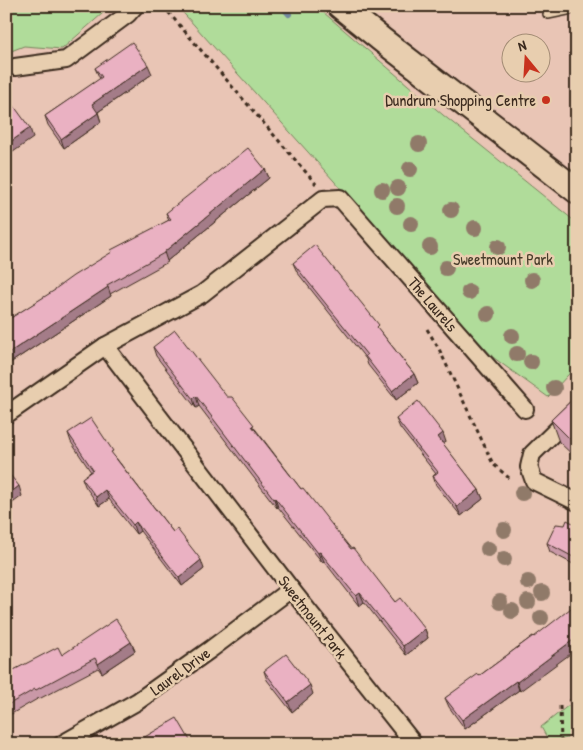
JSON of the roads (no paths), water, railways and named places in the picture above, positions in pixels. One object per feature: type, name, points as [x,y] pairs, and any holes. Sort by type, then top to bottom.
[{"type":"main road","points":[[340,6],[577,190]]},
{"type":"street","points":[[15,67],[66,60],[128,14],[135,6]]},
{"type":"street","name":"The Laurels","points":[[105,346],[202,294],[323,200],[340,198],[525,409]]},
{"type":"street","points":[[6,415],[105,346]]},
{"type":"street","name":"Sweetmount Park","points":[[105,346],[414,744]]},
{"type":"street","points":[[577,410],[532,454],[529,468],[534,480],[577,502]]},
{"type":"street","name":"Laurel Drive","points":[[62,744],[138,702],[291,588]]},
{"type":"lane","points":[[548,14],[577,8]]},
{"type":"waterway","points":[[282,6],[289,14]]},
{"type":"place","name":"Dundrum Shopping Centre","points":[[546,100]]}]
